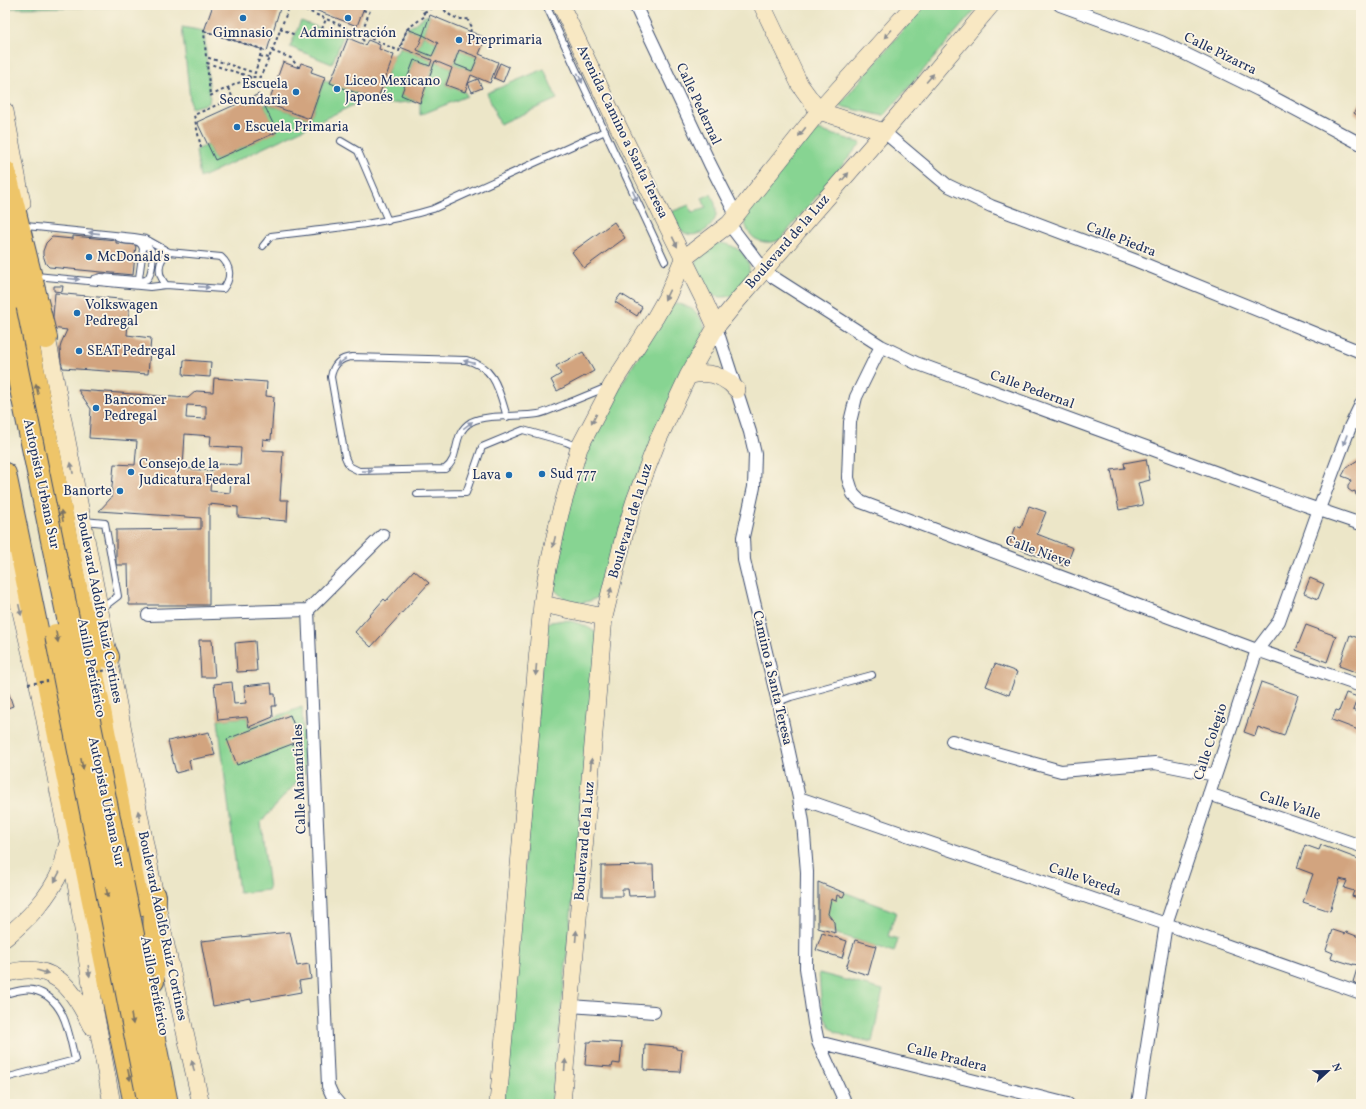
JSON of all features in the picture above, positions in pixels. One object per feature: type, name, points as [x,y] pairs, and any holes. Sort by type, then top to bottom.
[{"type":"highway","points":[[5,172],[17,232],[46,338]]},
{"type":"highway","name":"Anillo Periférico","points":[[17,232],[24,322],[178,1104]]},
{"type":"highway","name":"Autopista Urbana Sur","points":[[5,311],[167,1104]]},
{"type":"highway","name":"Autopista Urbana Sur","points":[[5,379],[149,1104]]},
{"type":"highway","points":[[5,474],[109,984],[135,1104]]},
{"type":"highway","points":[[76,591],[108,657]]},
{"type":"highway","points":[[78,895],[109,984]]},
{"type":"highway","points":[[153,981],[154,896]]},
{"type":"street","name":"Avenida Camino a Santa Teresa","points":[[561,5],[575,51],[683,259]]},
{"type":"street","name":"Calle Pedernal","points":[[635,5],[710,164],[732,219],[764,270],[773,277],[881,346],[924,366],[1361,524]]},
{"type":"street","points":[[762,5],[800,85],[819,111],[884,132]]},
{"type":"street","points":[[498,1104],[542,604],[558,521],[579,448],[612,385],[668,295],[683,259],[732,219],[819,111],[914,5]]},
{"type":"street","name":"Boulevard de la Luz","points":[[562,1104],[604,617],[634,500],[657,442],[688,376],[716,328],[738,300],[884,132],[991,5]]},
{"type":"street","name":"Calle Pizarra","points":[[1060,5],[1161,42],[1259,90],[1361,144]]},
{"type":"street","name":"Boulevard Adolfo Ruiz Cortines","points":[[5,111],[17,232],[36,276],[46,338],[100,610],[154,896],[202,1101]]},
{"type":"street","name":"Calle Piedra","points":[[884,132],[947,185],[991,206],[1137,261],[1361,352]]},
{"type":"street","name":"Camino a Santa Teresa","points":[[683,259],[703,298],[716,328],[738,390],[753,443],[755,466],[754,487],[743,537],[744,560],[799,798],[805,841],[807,872],[806,968],[810,1004],[818,1042],[846,1104]]},
{"type":"street","name":"Calle Nieve","points":[[881,346],[856,397],[850,422],[848,478],[853,494],[861,502],[1257,650],[1361,686]]},
{"type":"street","points":[[688,376],[702,373],[717,375],[732,384],[738,390]]},
{"type":"street","name":"Calle Colegio","points":[[1138,1104],[1166,924],[1257,650],[1279,621],[1319,509],[1350,427],[1361,404]]},
{"type":"street","points":[[148,615],[308,610],[383,535]]},
{"type":"street","points":[[6,554],[38,684],[78,895],[100,1045],[112,1104]]},
{"type":"street","points":[[542,604],[604,617]]},
{"type":"street","name":"Calle Manantiales","points":[[308,610],[328,1086],[333,1098],[339,1104]]},
{"type":"street","points":[[952,741],[1061,771],[1155,763],[1215,775]]},
{"type":"street","name":"Calle Valle","points":[[1209,794],[1361,846]]},
{"type":"street","name":"Calle Vereda","points":[[799,798],[1166,924],[1361,993]]},
{"type":"street","points":[[5,938],[30,918],[50,891],[61,869],[68,840]]},
{"type":"street","points":[[5,974],[23,970],[38,970],[60,980],[73,992],[83,1007],[100,1045]]},
{"type":"street","points":[[570,1006],[654,1012]]},
{"type":"street","name":"Calle Pradera","points":[[818,1042],[1068,1104]]},
{"type":"lane","points":[[546,5],[575,51],[605,131],[665,261]]},
{"type":"lane","points":[[263,246],[271,236],[388,220],[433,209],[605,131]]},
{"type":"lane","points":[[341,141],[358,151],[388,220]]},
{"type":"lane","points":[[17,232],[113,234],[146,239],[169,252],[221,257],[227,264],[229,273],[227,284],[223,289],[166,284],[150,287],[36,276]]},
{"type":"lane","points":[[89,280],[101,277],[147,280],[151,274],[152,254],[145,244],[122,240],[113,234]]},
{"type":"lane","points":[[135,280],[140,276],[143,249],[139,242]]},
{"type":"lane","points":[[166,284],[162,280],[159,268],[162,259],[169,252]]},
{"type":"lane","points":[[507,417],[494,379],[484,368],[466,360],[352,357],[342,359],[332,371],[331,377],[345,457],[349,466],[359,471],[445,469],[453,460],[458,436],[466,426],[478,420],[540,414],[612,385]]},
{"type":"lane","points":[[417,494],[466,493],[482,447],[523,430],[566,442],[579,448]]},
{"type":"lane","points":[[778,702],[791,697],[872,675]]},
{"type":"lane","points":[[5,994],[24,990],[33,990],[50,997],[60,1009],[66,1021],[75,1060],[5,1078]]},
{"type":"path","points":[[251,77],[210,96],[206,63],[251,77],[260,77],[290,5]]},
{"type":"path","points":[[294,5],[398,51],[407,29],[425,16],[421,7],[416,5]]},
{"type":"path","points":[[366,45],[361,34],[372,5]]},
{"type":"path","points":[[423,12],[440,5],[446,13],[460,20],[471,20]]},
{"type":"path","points":[[363,10],[369,12]]},
{"type":"path","points":[[322,29],[326,19]]},
{"type":"path","points":[[467,20],[472,27],[470,32]]},
{"type":"path","points":[[280,28],[295,35]]},
{"type":"path","points":[[204,31],[262,49],[260,56],[255,72],[206,57],[204,31]]},
{"type":"path","points":[[272,51],[291,58],[299,68]]},
{"type":"path","points":[[260,56],[269,58]]},
{"type":"path","points":[[217,66],[219,60]]},
{"type":"path","points":[[228,88],[236,104]]},
{"type":"path","points":[[201,148],[194,115],[233,98]]},
{"type":"green space","points":[[5,5],[180,5],[180,6],[5,8]]},
{"type":"green space","points":[[924,5],[979,5],[884,116],[839,106]]},
{"type":"green space","points":[[430,15],[423,35],[438,43],[432,56],[417,50],[423,36],[407,29],[425,16]]},
{"type":"green space","points":[[301,21],[343,37],[332,64],[290,47]]},
{"type":"green space","points":[[182,27],[204,31],[210,96],[209,103],[191,108]]},
{"type":"green space","points":[[400,47],[432,60],[430,66],[414,60],[401,95],[417,101],[379,105],[364,100],[200,178],[196,150],[208,145],[215,160],[276,132],[264,105],[268,104],[310,119],[324,80],[377,101],[394,55],[399,51]]},
{"type":"green space","points":[[459,50],[478,57],[472,71],[454,64]]},
{"type":"green space","points":[[435,61],[452,68],[446,85],[465,92],[467,96],[420,115],[420,103]]},
{"type":"green space","points":[[544,69],[557,99],[500,124],[487,93]]},
{"type":"green space","points":[[818,130],[861,143],[780,240],[766,242],[755,239],[745,224],[744,217],[801,138]]},
{"type":"green space","points":[[711,194],[715,204],[716,215],[711,225],[702,232],[696,234],[690,235],[685,233],[676,223],[671,212],[689,205],[692,213],[706,208],[702,198]]},
{"type":"green space","points":[[719,243],[733,247],[744,255],[748,261],[749,268],[748,275],[740,290],[735,294],[726,297],[707,293],[704,290],[695,267],[696,261],[702,252],[710,245]]},
{"type":"green space","points":[[671,304],[684,305],[699,315],[706,333],[601,595],[587,602],[581,603],[568,600],[562,597],[552,586],[562,533],[576,482],[597,429],[627,374]]},
{"type":"green space","points":[[564,620],[582,625],[599,635],[552,1104],[503,1104],[545,623]]},
{"type":"green space","points":[[302,707],[305,773],[261,822],[269,890],[239,893],[218,720],[247,717],[249,727]]},
{"type":"green space","points":[[818,882],[896,912],[888,936],[898,939],[894,952],[818,928]]},
{"type":"green space","points":[[819,973],[883,990],[872,1042],[846,1036],[832,1029],[824,1015]]},
{"type":"building","name":"Gimnasio","points":[[213,5],[281,5],[267,51],[204,31]]},
{"type":"building","name":"Administración","points":[[317,5],[365,5],[357,26],[315,10]]},
{"type":"building","points":[[430,15],[486,38],[479,54],[498,62],[490,83],[471,75],[465,92],[446,85],[452,68],[435,61],[420,103],[401,95],[414,60],[430,66],[432,60],[400,47],[407,29],[423,35]],"holes":[[[423,35],[438,43],[432,56],[417,50]],[[459,50],[478,57],[472,71],[454,64]]]},
{"type":"building","points":[[348,38],[365,45],[368,40],[380,45],[379,49],[394,55],[377,101],[330,83]]},
{"type":"building","name":"Escuela Secundaria","points":[[283,62],[299,68],[301,63],[313,67],[311,72],[325,77],[310,119],[268,104]]},
{"type":"building","points":[[500,63],[509,67],[503,82],[494,78]]},
{"type":"building","points":[[478,79],[482,88],[472,92],[468,83]]},
{"type":"building","name":"Escuela Primaria","points":[[259,94],[277,132],[215,160],[197,122]]},
{"type":"building","points":[[1361,101],[1361,118],[1354,113]]},
{"type":"building","points":[[614,222],[625,238],[584,268],[572,252]]},
{"type":"building","name":"McDonald's","points":[[73,236],[116,240],[116,243],[136,245],[133,275],[49,267],[46,264],[43,255],[46,243],[52,237],[73,239]]},
{"type":"building","points":[[54,286],[63,286],[62,292],[54,291]]},
{"type":"building","points":[[55,293],[130,300],[127,335],[151,338],[148,374],[63,368],[60,348],[67,330],[52,328]]},
{"type":"building","points":[[621,294],[642,307],[637,316],[615,302]]},
{"type":"building","points":[[583,352],[594,371],[557,391],[551,380],[561,374],[556,366]]},
{"type":"building","points":[[184,360],[211,362],[210,377],[183,375]]},
{"type":"building","points":[[214,378],[267,382],[266,396],[274,397],[271,440],[263,439],[262,450],[283,451],[280,500],[288,500],[287,521],[238,517],[238,507],[209,504],[209,605],[129,605],[128,565],[116,565],[116,530],[201,529],[201,518],[99,511],[111,498],[114,464],[135,465],[137,441],[89,438],[91,409],[78,390],[188,398],[196,391],[213,392]],"holes":[[[187,405],[206,406],[206,419],[186,418]],[[185,434],[211,436],[210,446],[241,448],[240,465],[219,464],[211,471],[183,468]],[[211,478],[231,479],[230,493],[210,491]]]},
{"type":"building","points":[[1361,458],[1361,497],[1356,495],[1355,491],[1352,492],[1348,489],[1348,485],[1351,481],[1350,479],[1342,476],[1347,467]]},
{"type":"building","points":[[1146,459],[1150,480],[1138,483],[1143,505],[1119,510],[1111,470],[1125,468],[1124,463]]},
{"type":"building","points":[[1029,506],[1046,512],[1037,534],[1073,548],[1066,567],[1009,545],[1016,526],[1021,528]]},
{"type":"building","points":[[414,570],[429,583],[371,647],[355,632],[384,599],[386,601]]},
{"type":"building","points":[[1310,578],[1324,584],[1318,599],[1304,593]]},
{"type":"building","points":[[1306,625],[1336,636],[1327,662],[1296,650]]},
{"type":"building","points":[[1350,635],[1361,639],[1361,674],[1339,666]]},
{"type":"building","points":[[199,640],[212,640],[215,677],[201,677]]},
{"type":"building","points":[[255,641],[257,671],[237,672],[235,643]]},
{"type":"building","points":[[995,664],[1017,672],[1009,695],[986,686]]},
{"type":"building","points":[[5,682],[13,706],[5,709]]},
{"type":"building","points":[[232,682],[234,704],[246,703],[244,686],[271,683],[272,694],[275,694],[276,706],[272,706],[273,717],[249,727],[247,717],[218,720],[214,684]]},
{"type":"building","points":[[1261,682],[1298,695],[1284,736],[1258,727],[1255,736],[1244,732]]},
{"type":"building","points":[[1346,693],[1358,697],[1353,710],[1361,713],[1361,731],[1332,720],[1336,710],[1339,711]]},
{"type":"building","points":[[290,715],[300,741],[237,765],[227,739]]},
{"type":"building","points":[[209,732],[215,755],[189,760],[191,769],[176,773],[168,741]]},
{"type":"building","points":[[1305,845],[1319,850],[1321,845],[1361,860],[1361,899],[1352,896],[1354,891],[1344,888],[1347,881],[1340,879],[1330,911],[1303,902],[1313,874],[1297,868]]},
{"type":"building","points":[[653,865],[654,895],[629,896],[628,889],[622,889],[622,896],[601,896],[601,866]]},
{"type":"building","points":[[818,882],[845,893],[843,897],[837,895],[836,901],[831,899],[828,914],[834,922],[835,933],[818,928]]},
{"type":"building","points":[[1333,930],[1345,934],[1346,932],[1359,937],[1358,941],[1361,942],[1361,958],[1358,965],[1353,965],[1331,958],[1333,953],[1326,950]]},
{"type":"building","points":[[290,932],[297,966],[309,964],[311,979],[299,981],[301,992],[213,1006],[201,941]]},
{"type":"building","points":[[822,933],[847,941],[842,958],[816,950]]},
{"type":"building","points":[[855,940],[876,946],[868,975],[846,968]]},
{"type":"building","points":[[1357,969],[1361,971],[1361,985],[1353,982]]},
{"type":"building","points":[[587,1042],[622,1043],[620,1064],[613,1063],[612,1067],[585,1065]]},
{"type":"building","points":[[645,1044],[676,1047],[676,1049],[682,1050],[680,1072],[644,1070]]},
{"type":"place","name":"Gimnasio","points":[[243,18]]},
{"type":"place","name":"Administración","points":[[348,18]]},
{"type":"place","name":"Preprimaria","points":[[459,40]]},
{"type":"place","name":"Liceo Mexicano Japonés","points":[[337,89]]},
{"type":"place","name":"Escuela Secundaria","points":[[296,92]]},
{"type":"place","name":"Escuela Primaria","points":[[237,127]]},
{"type":"place","name":"McDonald's","points":[[89,257]]},
{"type":"place","name":"Volkswagen Pedregal","points":[[77,313]]},
{"type":"place","name":"SEAT Pedregal","points":[[79,351]]},
{"type":"place","name":"Bancomer Pedregal","points":[[96,408]]},
{"type":"place","name":"Consejo de la Judicatura Federal","points":[[131,472]]},
{"type":"place","name":"Sud 777","points":[[542,474]]},
{"type":"place","name":"Lava","points":[[509,475]]},
{"type":"place","name":"Banorte","points":[[120,491]]}]
